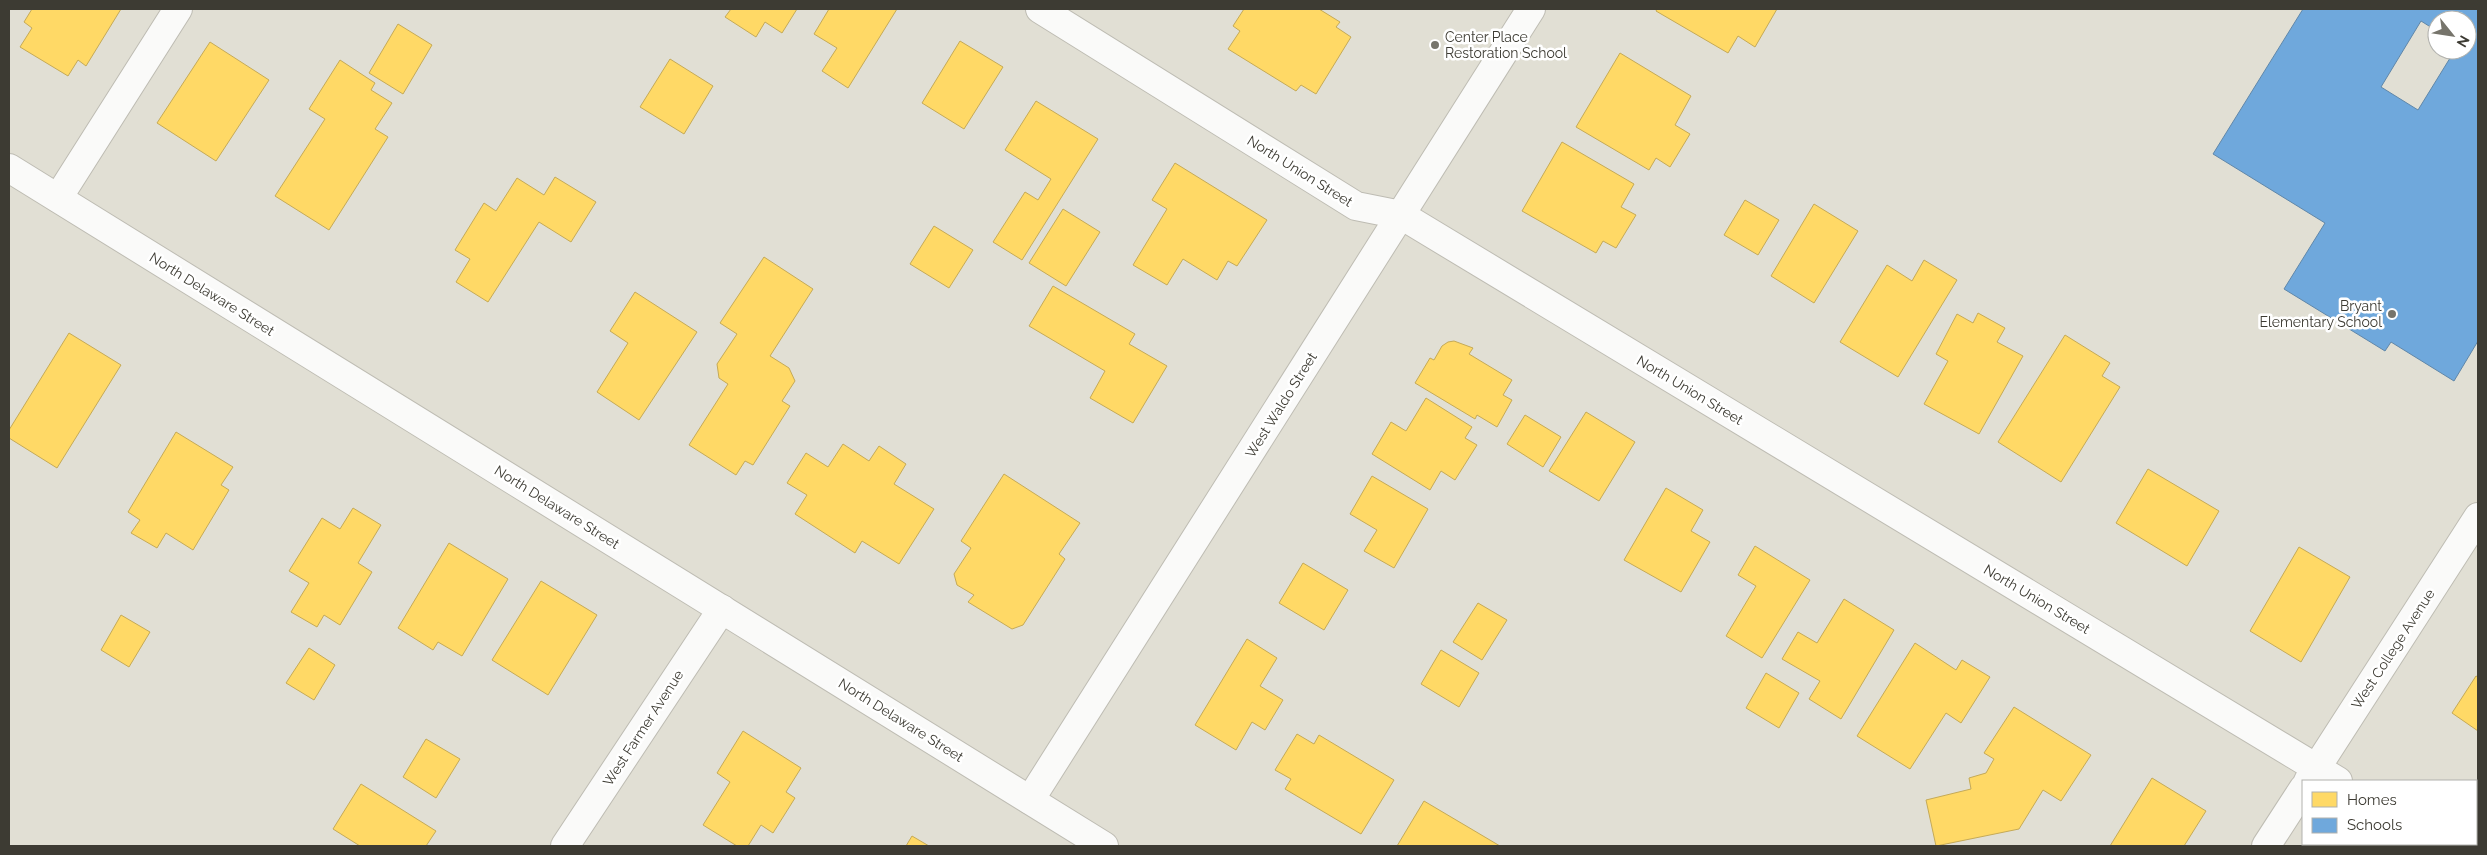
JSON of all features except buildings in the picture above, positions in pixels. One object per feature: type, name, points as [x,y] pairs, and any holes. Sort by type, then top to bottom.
[{"type":"street","points":[[58,198],[178,9]]},
{"type":"street","name":"North Union Street","points":[[1040,9],[1356,206],[1401,215],[2317,780]]},
{"type":"street","name":"West Waldo Street","points":[[1030,800],[1531,9]]},
{"type":"street","name":"North Delaware Street","points":[[9,168],[1104,846]]},
{"type":"street","name":"West College Avenue","points":[[2317,780],[2478,517]]},
{"type":"street","name":"West Farmer Avenue","points":[[565,846],[722,609]]},
{"type":"street","name":"West College Avenue","points":[[2266,846],[2302,799]]},
{"type":"place","name":"Center Place Restoration School","points":[[1435,45]]},
{"type":"place","name":"Bryant Elementary School","points":[[2392,314]]}]
